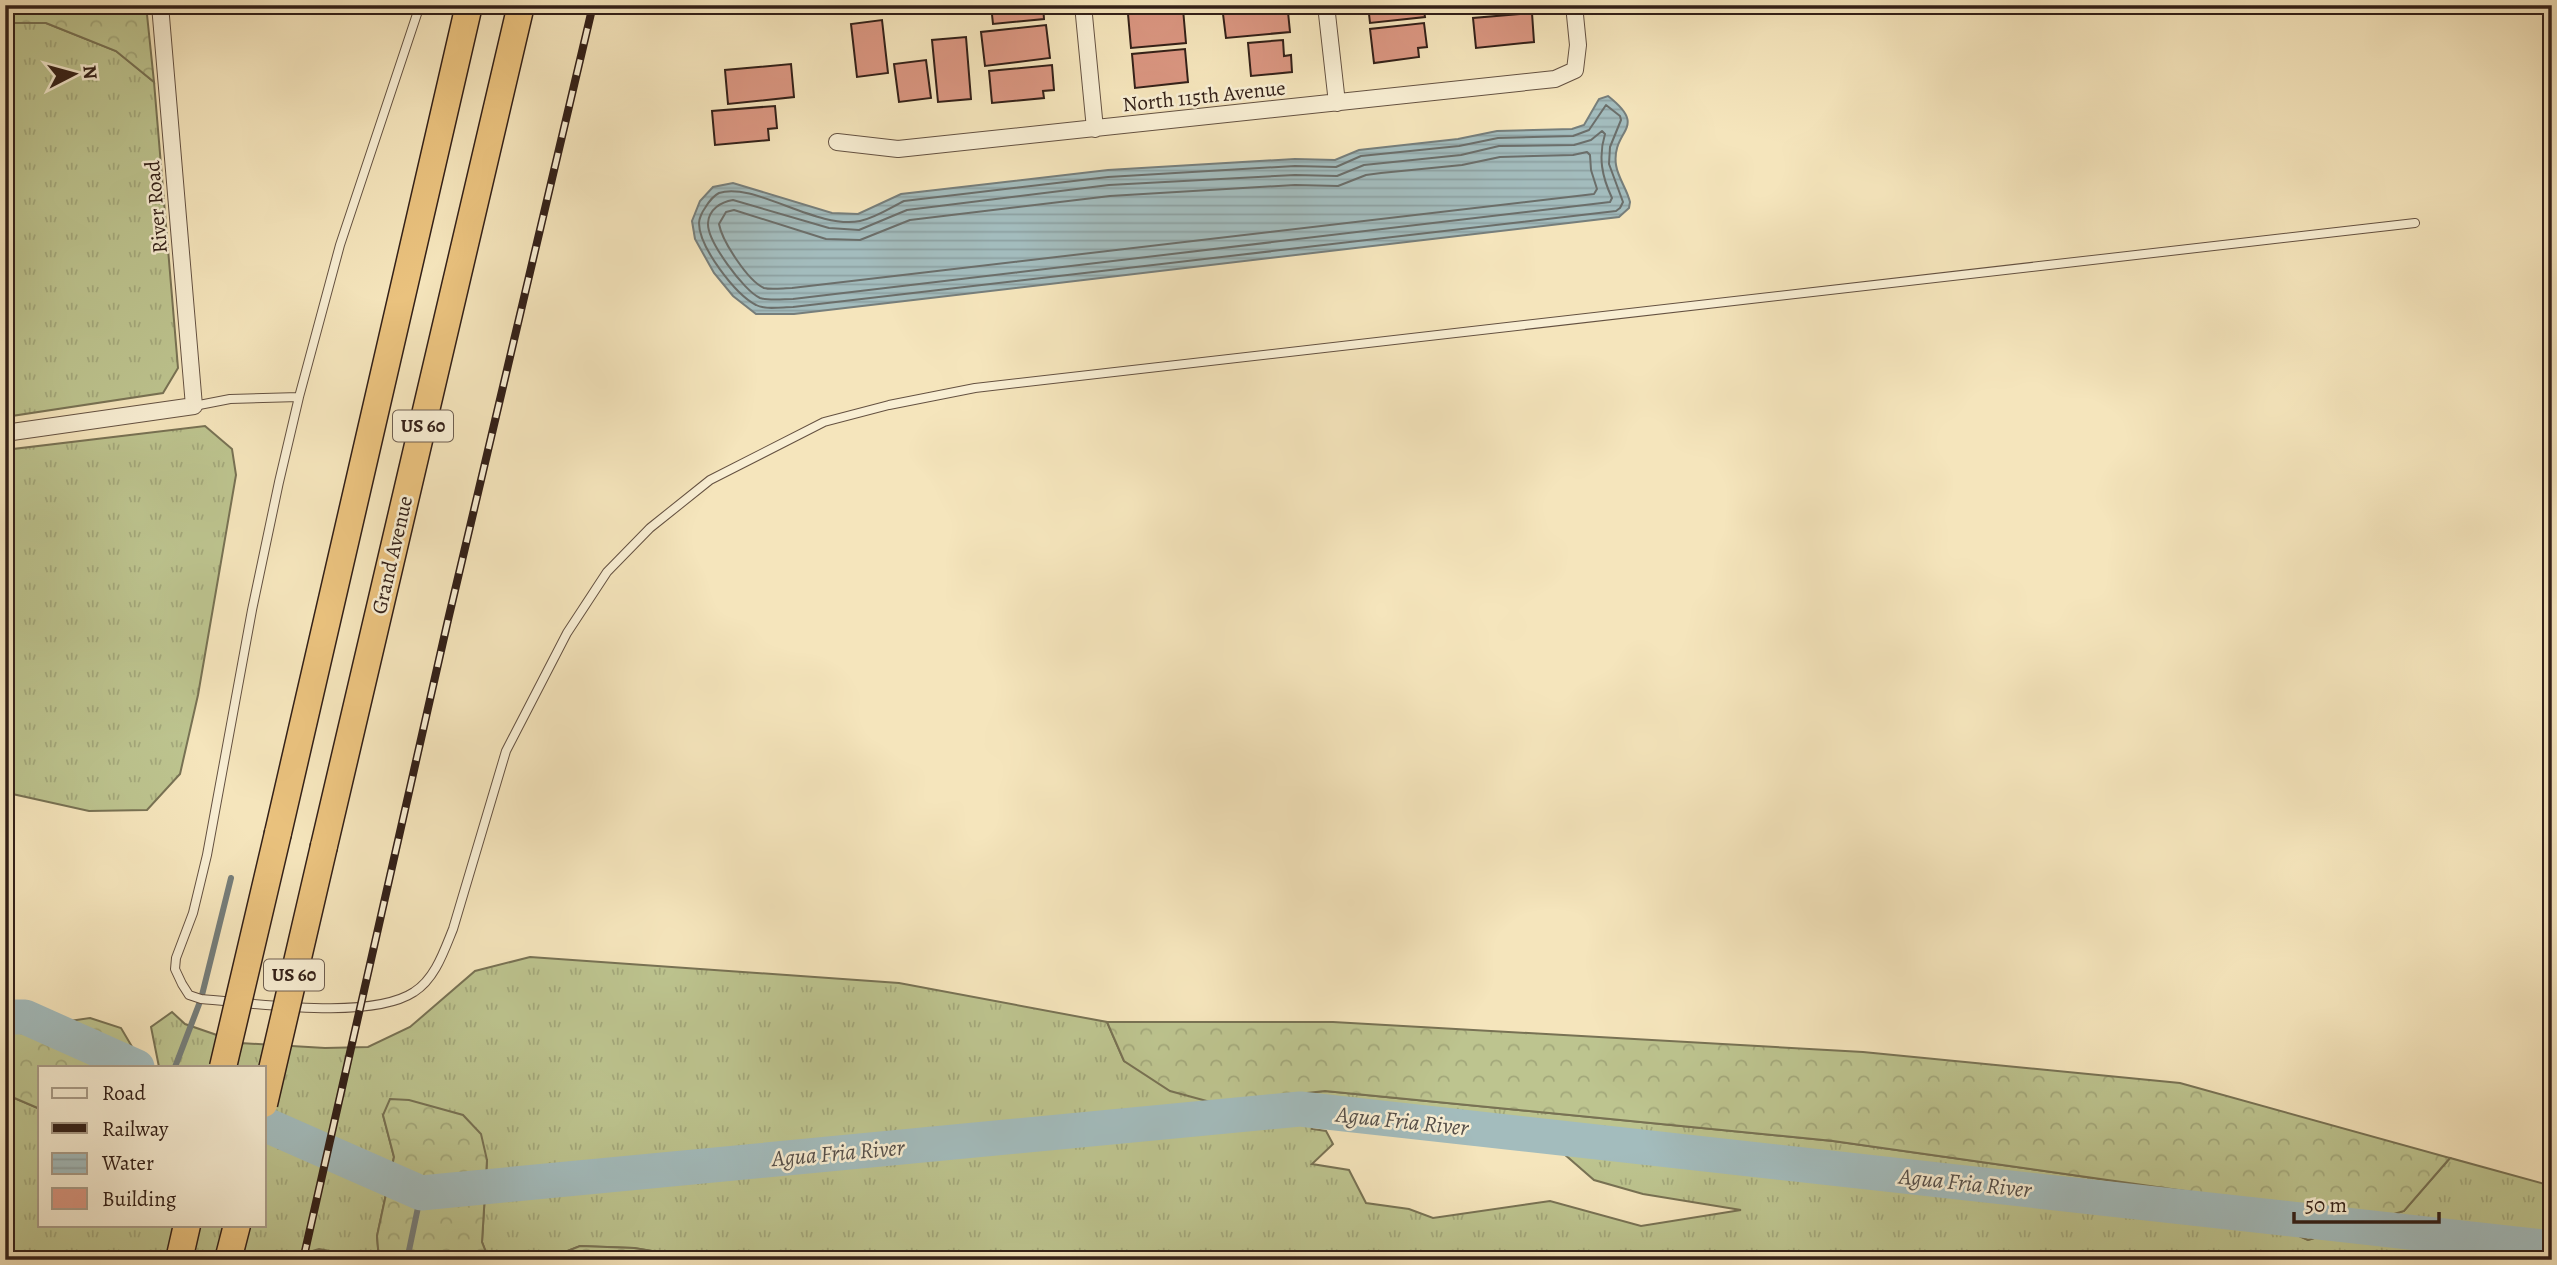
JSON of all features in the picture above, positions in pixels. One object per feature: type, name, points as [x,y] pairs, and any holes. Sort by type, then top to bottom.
[{"type":"highway","name":"US 60","points":[[223,1066],[469,5]]},
{"type":"highway","name":"Grand Avenue","points":[[266,1095],[521,5]]},
{"type":"highway","points":[[179,1260],[187,1226]]},
{"type":"highway","points":[[228,1260],[236,1226]]},
{"type":"street","name":"River Road","points":[[160,5],[194,406]]},
{"type":"street","points":[[1083,5],[1095,129]]},
{"type":"street","points":[[1326,5],[1337,103]]},
{"type":"street","name":"North 115th Avenue","points":[[837,142],[898,149],[1555,79],[1575,70],[1578,45],[1574,5]]},
{"type":"street","points":[[5,433],[194,406]]},
{"type":"lane","points":[[420,5],[340,246],[299,397],[252,610],[207,855],[193,913],[176,958],[175,969],[188,995],[201,999],[315,1007],[368,1006],[397,1000],[415,992],[429,978],[442,957],[453,929],[506,751],[567,633],[607,572],[650,528],[710,480],[824,422],[888,405],[975,388],[2415,223]]},
{"type":"lane","points":[[194,406],[230,399],[299,397]]},
{"type":"green space","points":[[5,5],[146,5],[154,82],[116,51],[46,23],[5,23]]},
{"type":"green space","points":[[5,23],[46,23],[116,51],[154,82],[178,368],[163,393],[5,417]]},
{"type":"green space","points":[[205,426],[232,449],[236,475],[198,695],[180,774],[147,810],[89,811],[8,793],[5,791],[5,450]]},
{"type":"green space","points":[[530,957],[899,983],[1107,1022],[1124,1061],[1214,1103],[1325,1091],[1833,1141],[2206,1194],[2308,1240],[2404,1211],[2450,1158],[2552,1186],[2552,1260],[2477,1260],[2449,1256],[2418,1260],[706,1260],[634,1248],[580,1246],[560,1254],[560,1260],[489,1260],[482,1242],[487,1160],[383,1115],[394,1157],[377,1236],[379,1260],[319,1249],[282,1260],[5,1260],[5,1094],[38,1108],[38,1226],[266,1226],[266,1066],[159,1066],[151,1027],[172,1012],[185,1024],[240,1043],[325,1048],[368,1047],[410,1027],[475,971]],"holes":[[[1315,1102],[1452,1116],[1525,1120],[1594,1180],[1643,1194],[1741,1210],[1641,1226],[1550,1201],[1433,1218],[1409,1209],[1366,1203],[1349,1170],[1312,1164],[1333,1144],[1326,1131],[1312,1129]]]},
{"type":"green space","points":[[90,1018],[121,1028],[143,1066],[38,1066],[38,1108],[5,1094],[5,1025],[42,1025]]},
{"type":"green space","points":[[1107,1022],[1333,1022],[1863,1052],[2180,1083],[2450,1158],[2404,1211],[2308,1240],[2206,1194],[1833,1141],[1325,1091],[1214,1103],[1170,1091],[1124,1061]]},
{"type":"green space","points":[[390,1099],[409,1100],[463,1115],[481,1134],[487,1160],[482,1242],[489,1260],[379,1260],[377,1236],[394,1157],[383,1115]]},
{"type":"green space","points":[[580,1246],[634,1248],[706,1260],[560,1260],[560,1254]]},
{"type":"water","points":[[1608,96],[1620,107],[1628,123],[1616,153],[1616,165],[1630,202],[1629,208],[1619,217],[794,314],[756,314],[733,296],[714,273],[695,239],[692,221],[700,201],[713,187],[733,183],[832,213],[858,214],[901,194],[1108,170],[1295,159],[1335,160],[1359,150],[1458,139],[1497,131],[1572,129],[1584,125],[1599,99]]},
{"type":"building","points":[[991,5],[1043,5],[1044,19],[993,24]]},
{"type":"building","points":[[1233,5],[1278,5],[1279,13],[1288,12],[1290,32],[1226,38],[1223,14],[1234,13]]},
{"type":"building","points":[[1368,5],[1423,5],[1425,17],[1370,23]]},
{"type":"building","points":[[1492,5],[1528,5],[1492,10]]},
{"type":"building","points":[[1183,9],[1186,43],[1131,48],[1128,14]]},
{"type":"building","points":[[1532,13],[1534,42],[1476,48],[1473,18]]},
{"type":"building","points":[[882,20],[888,73],[857,77],[851,24]]},
{"type":"building","points":[[1424,23],[1427,47],[1418,48],[1419,57],[1374,63],[1370,29]]},
{"type":"building","points":[[1046,25],[1050,58],[985,66],[981,32]]},
{"type":"building","points":[[966,37],[971,99],[938,102],[932,40]]},
{"type":"building","points":[[1283,40],[1284,56],[1291,55],[1292,72],[1251,76],[1248,43]]},
{"type":"building","points":[[1185,49],[1188,82],[1135,88],[1132,54]]},
{"type":"building","points":[[926,60],[931,98],[899,102],[894,64]]},
{"type":"building","points":[[791,64],[794,97],[728,104],[725,70]]},
{"type":"building","points":[[1052,65],[1054,90],[1043,91],[1044,98],[992,103],[989,71]]},
{"type":"building","points":[[775,106],[777,128],[768,129],[769,140],[715,145],[712,111]]},
{"type":"waterway","points":[[175,1066],[201,999],[231,878]]},
{"type":"waterway","name":"Agua Fria River","points":[[5,1017],[25,1017],[135,1066]]},
{"type":"waterway","name":"Agua Fria River","points":[[266,1125],[421,1193],[1300,1109],[2552,1248]]},
{"type":"waterway","points":[[407,1260],[421,1193]]},
{"type":"railway","points":[[303,1260],[448,620],[593,5]]}]
